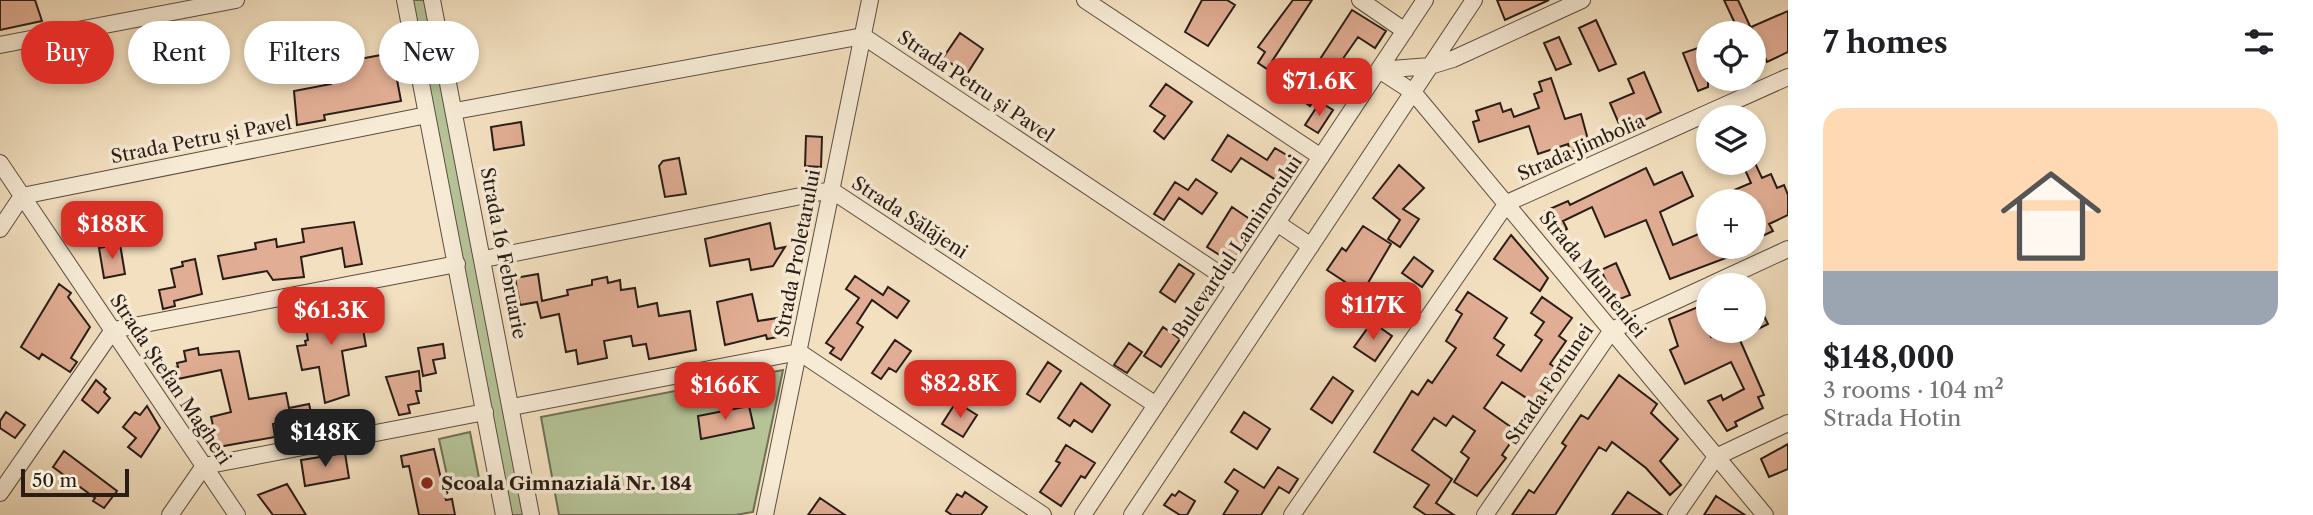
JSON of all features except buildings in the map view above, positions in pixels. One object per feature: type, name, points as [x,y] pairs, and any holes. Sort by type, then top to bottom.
[{"type":"street","points":[[0,45],[236,0]]},
{"type":"street","points":[[405,0],[504,515]]},
{"type":"street","name":"Strada 16 Februarie","points":[[432,0],[484,259],[531,515]]},
{"type":"street","name":"Strada Proletarului","points":[[765,515],[870,0]]},
{"type":"street","points":[[1085,0],[1321,157]]},
{"type":"street","points":[[1360,0],[1405,31]]},
{"type":"street","name":"Bulevardul Laminorului","points":[[1083,515],[1425,0]]},
{"type":"street","points":[[1132,515],[1474,0]]},
{"type":"street","points":[[1379,70],[1430,66],[1453,59],[1582,0]]},
{"type":"street","points":[[455,111],[863,36]]},
{"type":"street","name":"Strada Petru și Pavel","points":[[863,36],[1236,285]]},
{"type":"street","name":"Strada Munteniei","points":[[1379,70],[1413,92],[1765,515]]},
{"type":"street","name":"Strada Jimbolia","points":[[1292,515],[1507,203],[1788,77]]},
{"type":"street","name":"Strada Petru și Pavel","points":[[22,196],[427,115]]},
{"type":"street","name":"Strada Ștefan Magheri","points":[[0,163],[237,515]]},
{"type":"street","name":"Strada Sălăjeni","points":[[484,259],[831,190],[1156,405]]},
{"type":"street","points":[[0,229],[22,196]]},
{"type":"street","points":[[1277,223],[1311,246]]},
{"type":"street","name":"Strada Fortunei","points":[[1737,273],[1788,249]]},
{"type":"street","points":[[0,493],[113,330],[457,264]]},
{"type":"street","name":"Strada Fortunei","points":[[1485,515],[1612,330],[1696,292]]},
{"type":"street","points":[[512,407],[799,352],[1043,515]]},
{"type":"street","points":[[170,515],[204,466],[485,412]]},
{"type":"street","points":[[1676,515],[1716,457],[1788,423]]},
{"type":"green space","points":[[409,0],[428,0],[432,21],[413,21]]},
{"type":"green space","points":[[425,84],[444,84],[525,515],[507,515]]},
{"type":"green space","points":[[783,370],[753,512],[735,515],[559,515],[541,417]]},
{"type":"green space","points":[[470,432],[480,483],[450,489],[439,439]]},
{"type":"place","name":"Școala Gimnazială Nr. 184","points":[[427,483]]}]
